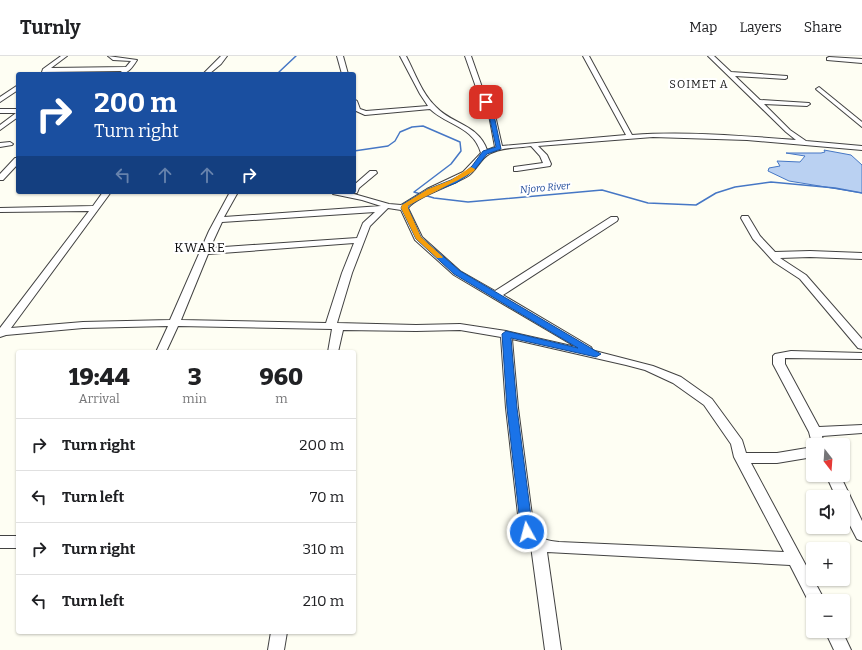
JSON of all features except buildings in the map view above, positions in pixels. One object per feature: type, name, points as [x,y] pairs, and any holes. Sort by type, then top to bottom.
[{"type":"street","points":[[42,72],[64,56]]},
{"type":"street","points":[[111,56],[114,58],[134,60],[132,64],[123,72]]},
{"type":"street","points":[[208,72],[219,63],[224,56]]},
{"type":"street","points":[[340,56],[344,72]]},
{"type":"street","points":[[403,56],[432,107],[476,135],[484,145],[485,153]]},
{"type":"street","points":[[468,56],[480,90],[492,115],[499,148]]},
{"type":"street","points":[[586,56],[630,137]]},
{"type":"street","points":[[711,56],[788,131],[804,144]]},
{"type":"street","points":[[829,60],[862,61]]},
{"type":"street","points":[[54,64],[132,64]]},
{"type":"street","points":[[45,70],[126,69]]},
{"type":"street","points":[[730,74],[785,77]]},
{"type":"street","points":[[1,98],[16,88]]},
{"type":"street","points":[[819,89],[862,125]]},
{"type":"street","points":[[759,102],[807,104]]},
{"type":"street","points":[[356,107],[357,110],[365,113],[432,107]]},
{"type":"street","points":[[0,111],[16,111]]},
{"type":"street","points":[[0,128],[16,116]]},
{"type":"street","points":[[220,220],[407,206],[430,191],[466,174],[474,167],[485,153],[499,148],[533,144],[630,137],[707,136],[862,148]]},
{"type":"street","points":[[0,145],[10,144]]},
{"type":"street","points":[[517,169],[547,164],[543,155],[533,144]]},
{"type":"street","points":[[0,178],[16,162]]},
{"type":"street","points":[[356,187],[373,173]]},
{"type":"street","points":[[1,333],[106,194]]},
{"type":"street","points":[[162,350],[176,322],[205,251],[233,194]]},
{"type":"street","points":[[354,194],[386,207]]},
{"type":"street","points":[[407,206],[418,238],[457,273],[596,354]]},
{"type":"street","points":[[333,350],[335,325],[347,273],[366,225],[386,207]]},
{"type":"street","points":[[0,210],[96,208]]},
{"type":"street","points":[[745,218],[756,237],[777,260],[803,277],[862,346]]},
{"type":"street","points":[[495,296],[614,219]]},
{"type":"street","points":[[205,251],[360,240]]},
{"type":"street","points":[[773,255],[810,254],[862,256]]},
{"type":"street","points":[[1,333],[83,325],[176,322],[416,328],[460,327],[506,334],[596,354],[649,368],[684,384],[708,402],[713,408],[736,443],[741,457],[812,594]]},
{"type":"street","points":[[506,334],[512,408],[527,532],[538,544],[546,547],[559,548],[794,558]]},
{"type":"street","points":[[815,438],[777,361],[779,356],[790,354],[862,356]]},
{"type":"street","points":[[833,438],[862,429]]},
{"type":"street","points":[[741,457],[758,459],[775,458],[806,447]]},
{"type":"street","points":[[850,510],[860,528]]},
{"type":"street","points":[[0,542],[16,542]]},
{"type":"street","points":[[538,544],[553,650]]},
{"type":"street","points":[[276,650],[279,634]]},
{"type":"street","points":[[836,638],[843,650]]},
{"type":"water","points":[[824,150],[851,155],[862,165],[862,193],[789,181],[768,171],[769,168],[780,166],[777,161],[800,162],[805,156],[786,153],[821,153],[825,152]]},
{"type":"waterway","name":"Njoro River","points":[[279,72],[296,56]]},
{"type":"waterway","name":"Njoro River","points":[[356,151],[388,146],[395,141],[400,132],[412,127],[423,126],[460,142],[461,151],[451,164],[414,192],[434,198],[468,202],[602,190],[648,203],[696,205],[716,193],[735,187],[771,182],[835,188],[862,193]]},
{"type":"slow traffic","points":[[439,257],[418,238],[404,208],[405,205],[466,174],[471,169]]},
{"type":"district","name":"SOIMET A","points":[[699,84]]},
{"type":"district","name":"KWARE","points":[[200,247]]},
{"type":"route","points":[[486,102],[492,115],[499,148],[485,153],[474,167],[466,174],[430,191],[405,205],[404,208],[418,238],[457,273],[596,354],[506,334],[512,408],[527,532]]}]
